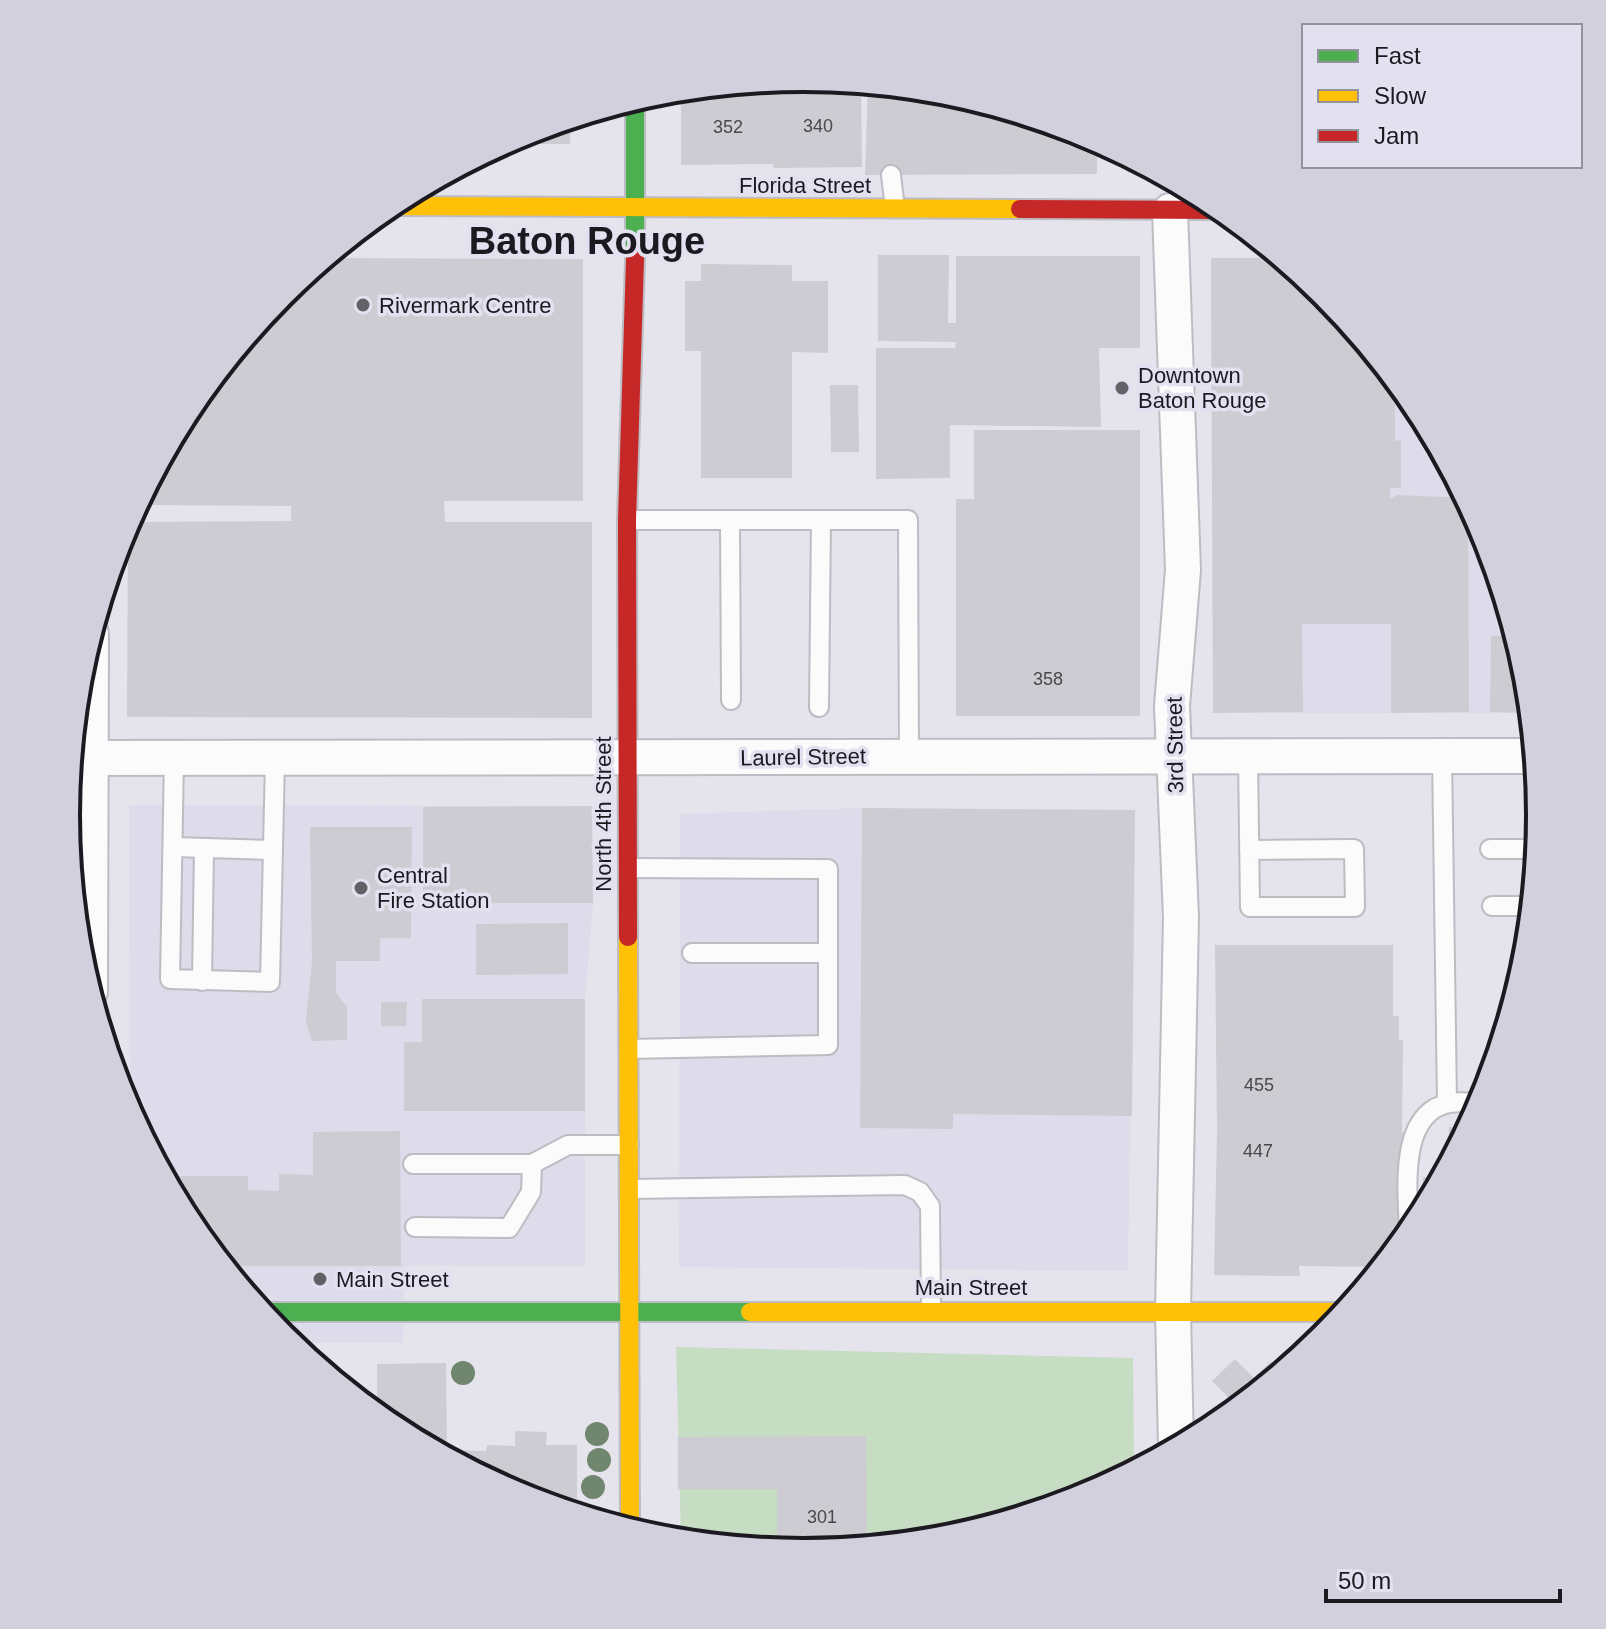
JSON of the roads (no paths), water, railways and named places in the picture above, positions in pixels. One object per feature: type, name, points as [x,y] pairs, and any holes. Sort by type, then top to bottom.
[{"type":"street","name":"North 4th Street","points":[[630,1516],[627,520],[636,208],[635,111]]},
{"type":"street","name":"Florida Street","points":[[412,206],[895,209],[1170,203],[1194,206]]},
{"type":"street","name":"3rd Street","points":[[1170,203],[1183,570],[1172,706],[1181,917],[1173,1311],[1176,1434]]},
{"type":"street","name":"Laurel Street","points":[[83,758],[1523,756]]},
{"type":"street","points":[[82,766],[84,886]]},
{"type":"street","name":"Main Street","points":[[279,1312],[1327,1312]]},
{"type":"lane","points":[[891,175],[895,209]]},
{"type":"lane","points":[[627,520],[908,520],[909,756]]},
{"type":"lane","points":[[730,520],[731,700]]},
{"type":"lane","points":[[819,707],[821,520]]},
{"type":"lane","points":[[1248,756],[1249,850],[1250,907],[1355,907],[1354,849],[1249,850]]},
{"type":"lane","points":[[1442,756],[1447,1103]]},
{"type":"lane","points":[[174,758],[170,979],[270,982],[275,758]]},
{"type":"lane","points":[[174,847],[273,850]]},
{"type":"lane","points":[[202,981],[204,848]]},
{"type":"lane","points":[[1490,849],[1525,849]]},
{"type":"lane","points":[[628,868],[828,869],[828,1045],[629,1049]]},
{"type":"lane","points":[[1492,906],[1520,906]]},
{"type":"lane","points":[[692,953],[828,953]]},
{"type":"lane","points":[[1410,1207],[1411,1139],[1425,1117],[1447,1103],[1465,1103]]},
{"type":"lane","points":[[413,1164],[532,1164],[568,1145],[629,1145]]},
{"type":"lane","points":[[415,1227],[509,1228],[531,1192],[532,1164]]},
{"type":"lane","points":[[629,1189],[905,1185],[913,1188],[930,1206],[931,1311]]},
{"type":"place","name":"Rivermark Centre","points":[[363,305]]},
{"type":"place","name":"Downtown Baton Rouge","points":[[1122,388]]},
{"type":"place","name":"Central Fire Station","points":[[361,888]]},
{"type":"place","name":"Main Street","points":[[320,1279]]},
{"type":"district","name":"Baton Rouge","points":[[587,241]]}]
